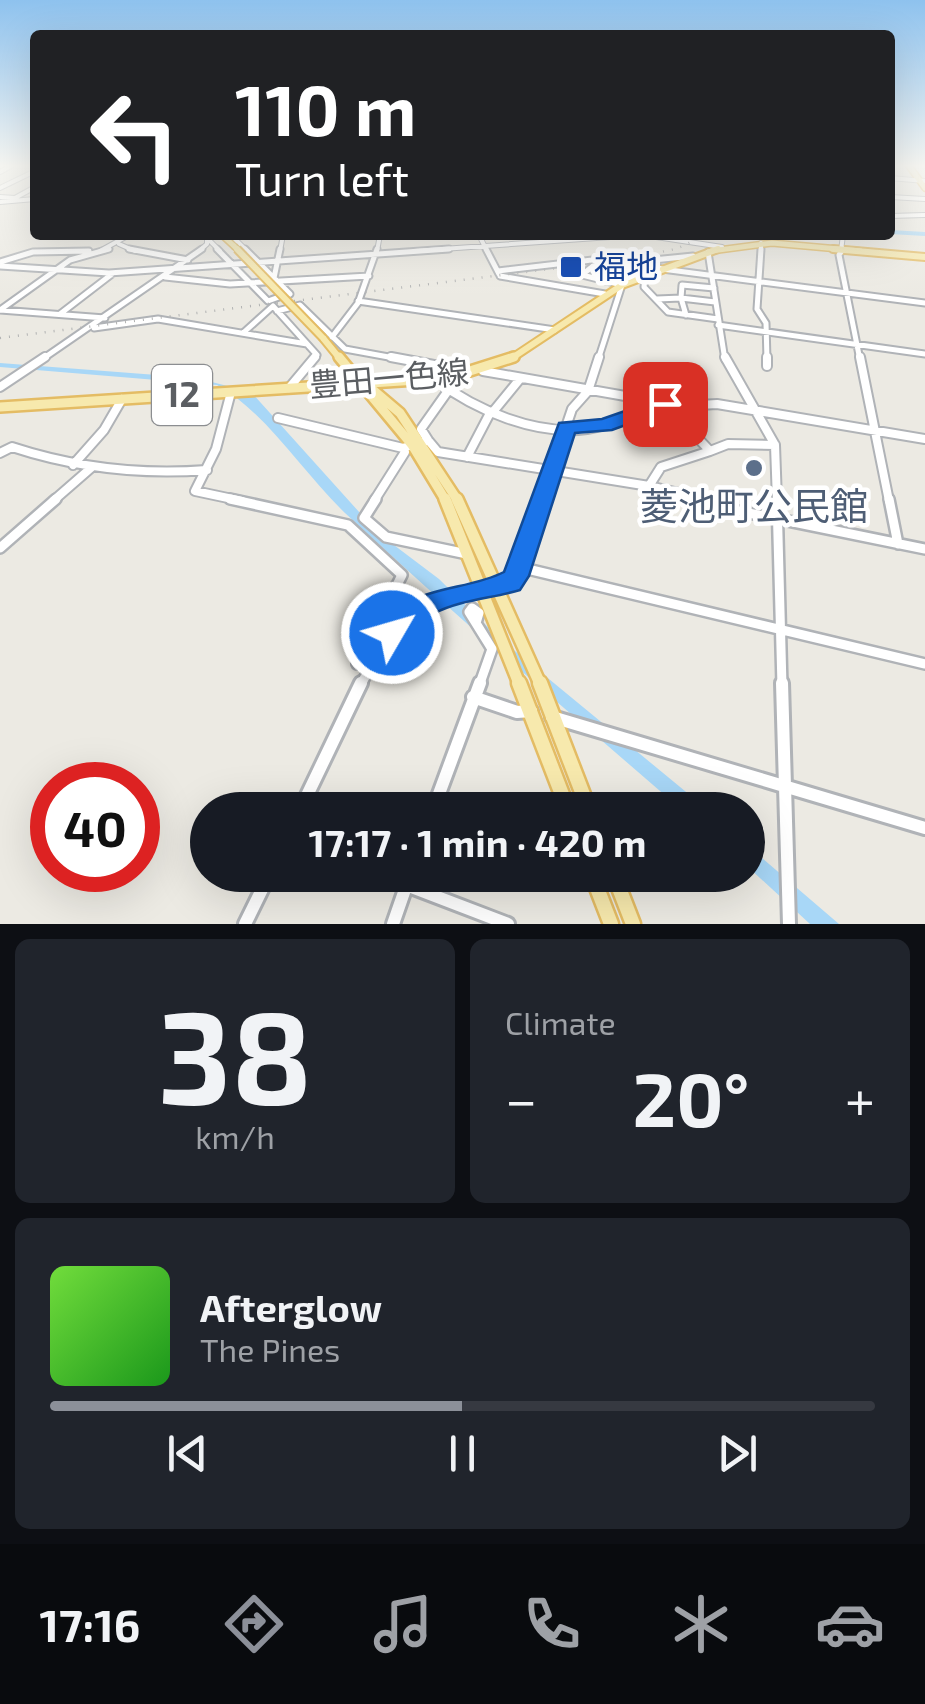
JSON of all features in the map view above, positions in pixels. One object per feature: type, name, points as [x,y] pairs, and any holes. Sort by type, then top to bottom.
[{"type":"main road","points":[[228,240],[328,338],[416,443],[464,512],[561,792]]},
{"type":"main road","name":"豊田一色線","points":[[0,407],[436,380],[471,374],[512,359],[622,284],[722,247],[762,243],[925,257]]},
{"type":"main road","points":[[416,443],[492,586],[552,716],[581,792]]},
{"type":"main road","points":[[599,892],[611,924]]},
{"type":"main road","points":[[621,892],[633,924]]},
{"type":"street","points":[[895,216],[925,216]]},
{"type":"street","points":[[0,310],[70,260],[123,240]]},
{"type":"street","points":[[0,386],[165,277],[206,240]]},
{"type":"street","points":[[210,240],[268,301],[278,298]]},
{"type":"street","points":[[237,240],[290,294]]},
{"type":"street","points":[[276,280],[282,240]]},
{"type":"street","points":[[328,338],[347,324],[378,262],[379,240]]},
{"type":"street","points":[[482,240],[499,274]]},
{"type":"street","points":[[0,264],[116,272],[186,262],[257,262],[577,240]]},
{"type":"street","points":[[625,240],[637,258]]},
{"type":"street","points":[[675,240],[722,247]]},
{"type":"street","points":[[843,240],[843,250],[838,254],[898,544]]},
{"type":"street","points":[[554,242],[568,261]]},
{"type":"street","points":[[762,243],[757,308],[766,332],[767,366]]},
{"type":"street","points":[[119,244],[136,252],[186,262]]},
{"type":"street","points":[[0,264],[33,252],[104,250]]},
{"type":"street","points":[[708,252],[718,322],[716,334],[735,387],[758,410],[775,445],[784,630],[789,924]]},
{"type":"street","points":[[499,274],[568,261],[693,256]]},
{"type":"street","points":[[925,257],[925,265]]},
{"type":"street","points":[[309,792],[374,660],[397,626],[426,604],[511,582],[572,408],[588,391],[622,284],[582,275],[593,266],[637,258],[662,268],[712,276],[925,303]]},
{"type":"street","points":[[60,314],[116,272]]},
{"type":"street","points":[[499,274],[605,294]]},
{"type":"street","points":[[165,277],[253,283],[369,276]]},
{"type":"street","points":[[645,276],[644,287],[668,312],[766,332],[925,354]]},
{"type":"street","points":[[686,314],[682,285],[714,288]]},
{"type":"street","points":[[657,299],[715,302]]},
{"type":"street","points":[[358,301],[555,330]]},
{"type":"street","points":[[277,311],[300,304],[328,338],[344,349],[471,374]]},
{"type":"street","points":[[243,333],[268,306],[317,355],[289,388]]},
{"type":"street","points":[[0,310],[106,318]]},
{"type":"street","points":[[90,328],[158,319],[306,344]]},
{"type":"street","points":[[483,370],[519,380],[665,404],[717,404],[925,439]]},
{"type":"street","points":[[436,380],[466,403],[491,413],[566,428],[605,426],[665,404]]},
{"type":"street","points":[[467,457],[491,413],[519,380]]},
{"type":"street","points":[[450,388],[364,518],[386,537],[460,555],[472,553]]},
{"type":"street","points":[[230,392],[208,470],[195,491],[348,525],[402,575],[357,664]]},
{"type":"street","points":[[73,465],[104,430],[122,400]]},
{"type":"street","points":[[682,406],[693,433],[710,451]]},
{"type":"street","points":[[278,418],[416,443],[438,452],[649,486],[680,493],[680,500],[925,550]]},
{"type":"street","points":[[649,486],[661,468],[728,444],[775,445]]},
{"type":"street","points":[[0,453],[12,446],[73,465],[148,476],[208,470]]},
{"type":"street","points":[[0,548],[92,467]]},
{"type":"street","points":[[519,567],[925,664]]},
{"type":"street","points":[[439,792],[492,649],[476,623]]},
{"type":"street","points":[[473,697],[517,712],[531,710]]},
{"type":"street","points":[[552,716],[925,828]]},
{"type":"street","points":[[245,924],[260,892]]},
{"type":"street","points":[[392,924],[404,892]]},
{"type":"street","points":[[435,892],[508,924]]},
{"type":"water","points":[[0,363],[196,378],[251,392],[378,533],[439,579],[498,637],[686,792],[661,792],[554,700],[345,513],[252,411],[217,385],[0,367]]},
{"type":"water","points":[[765,861],[839,924],[810,924],[765,883]]},
{"type":"waterway","points":[[895,232],[925,234]]},
{"type":"railway","points":[[617,261],[676,249],[695,240]]},
{"type":"railway","points":[[617,261],[622,260]]},
{"type":"railway","points":[[294,301],[617,261]]},
{"type":"railway","points":[[610,262],[617,261]]},
{"type":"railway","points":[[0,338],[283,302]]},
{"type":"place","name":"福地","points":[[571,267]]},
{"type":"place","name":"菱池町公民館","points":[[754,468]]},
{"type":"route","points":[[392,633],[426,604],[511,582],[566,428],[605,426],[665,404]]}]
